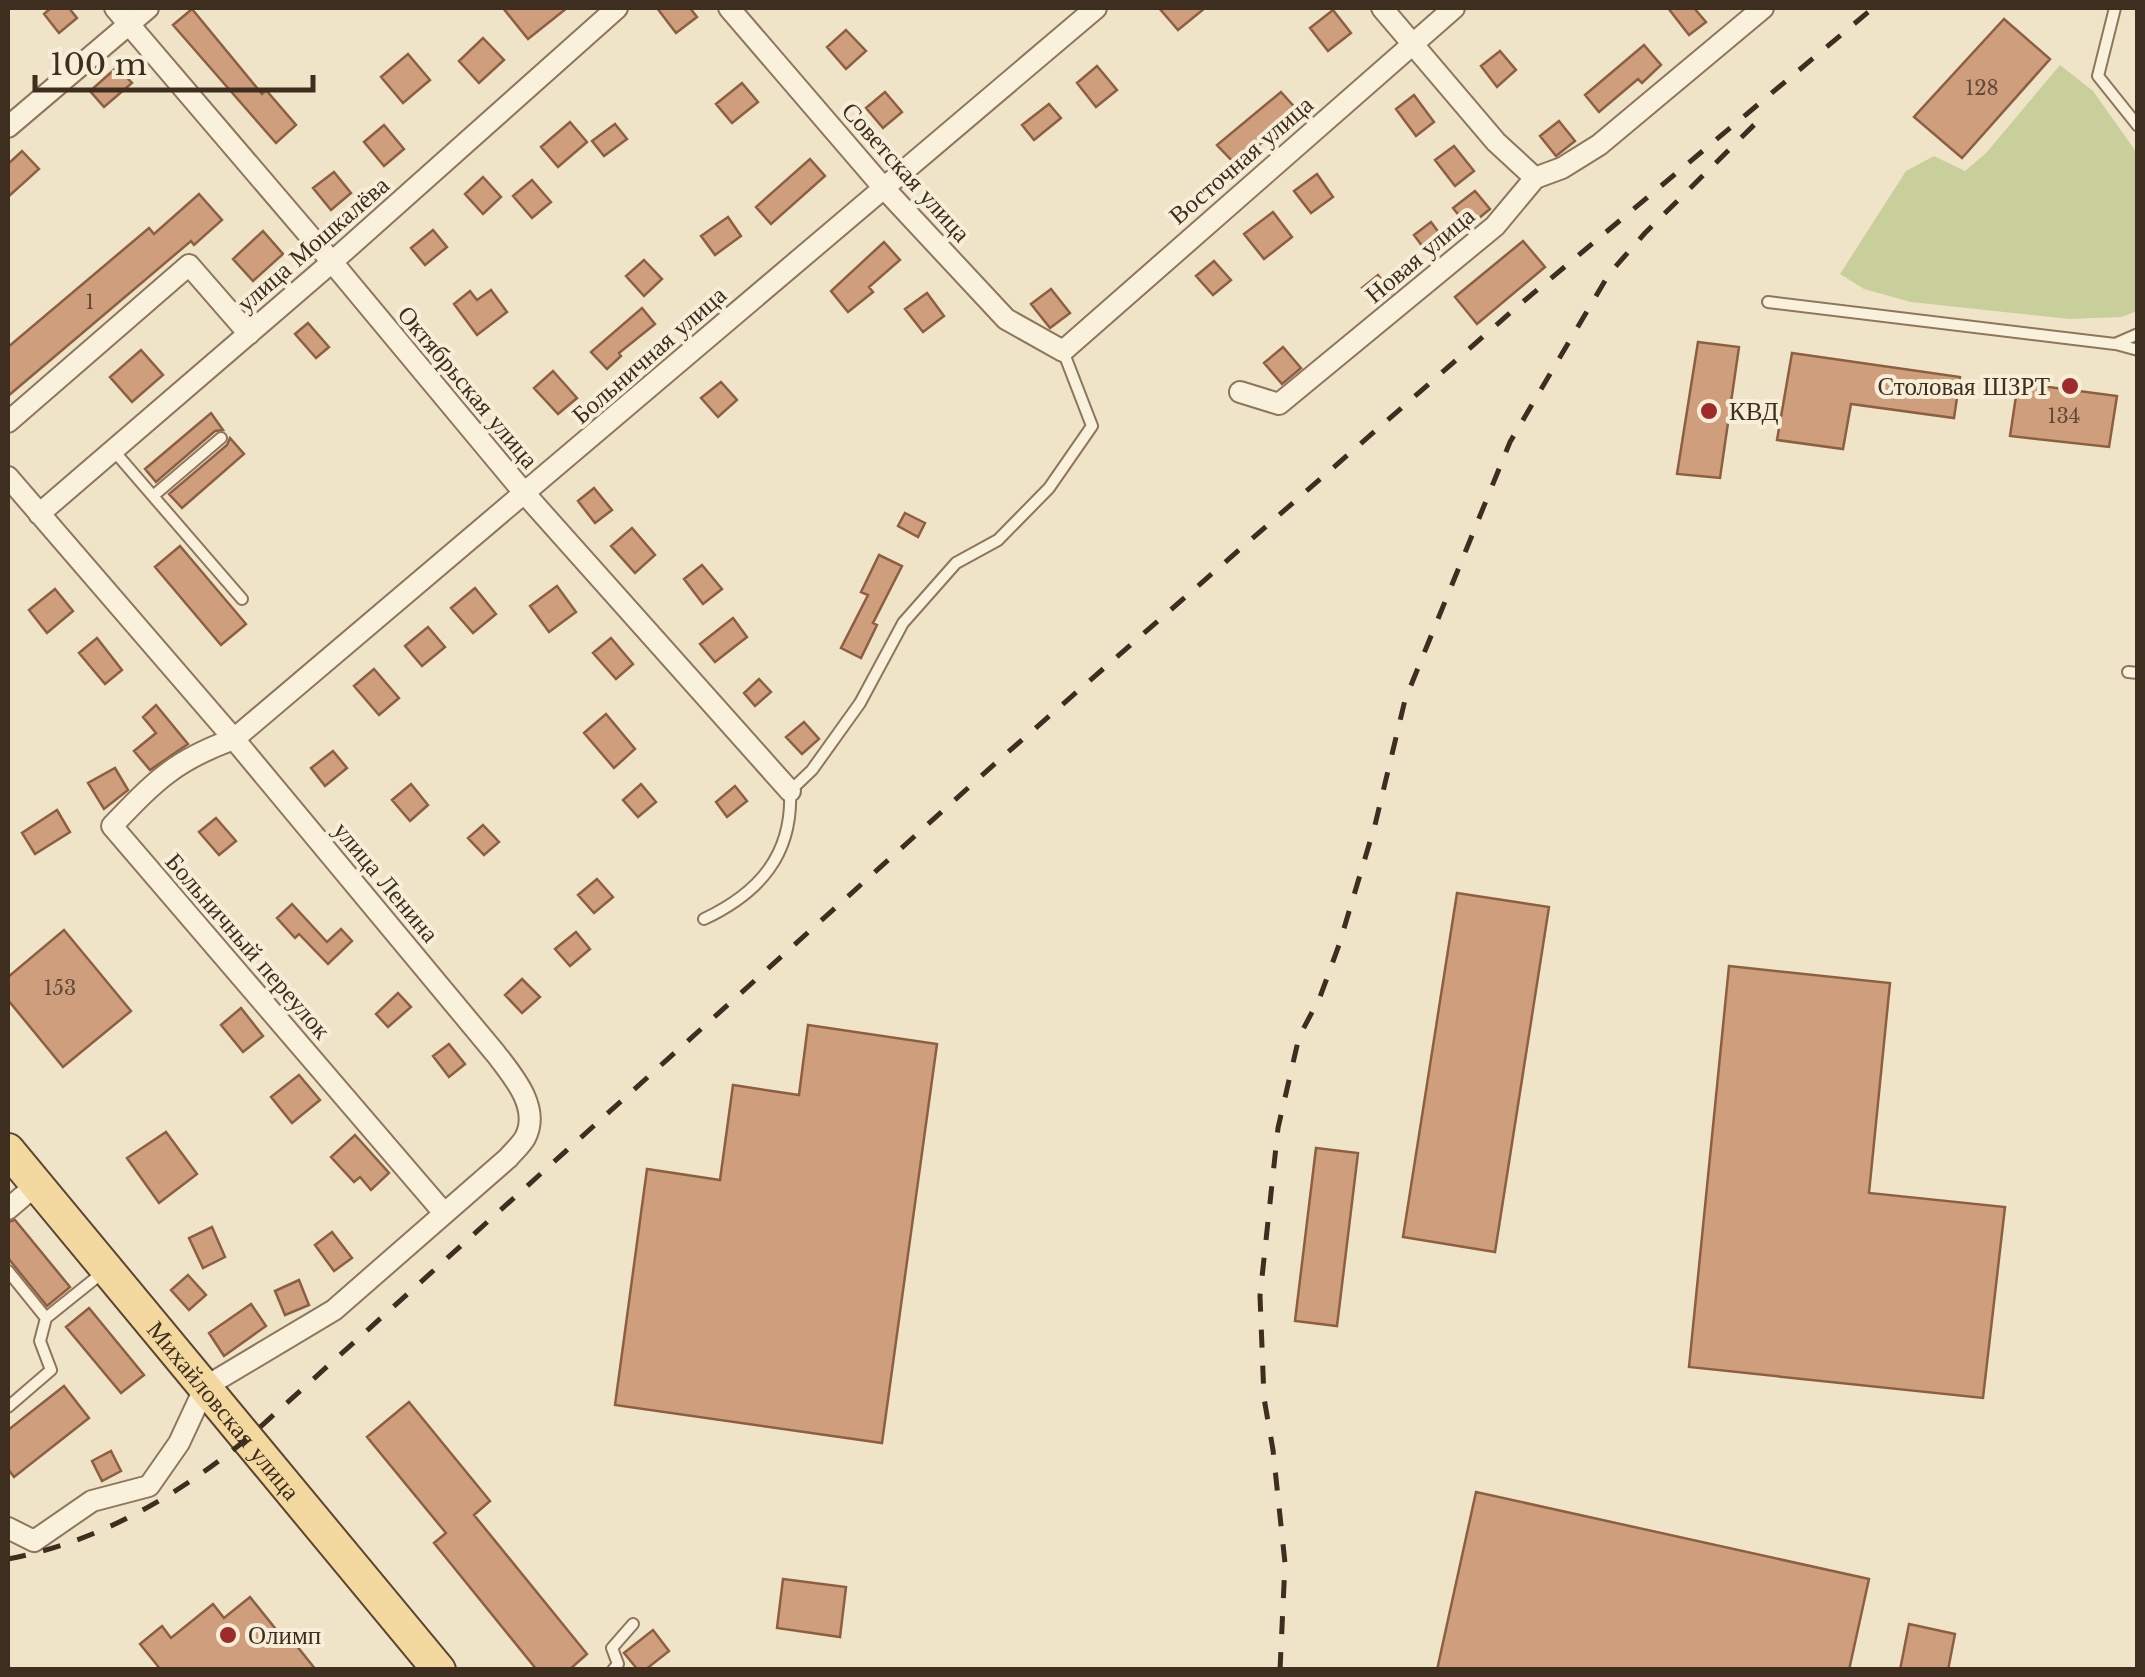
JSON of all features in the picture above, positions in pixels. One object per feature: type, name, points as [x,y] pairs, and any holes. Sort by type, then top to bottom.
[{"type":"main road","name":"Михайловская улица","points":[[8,1150],[438,1670]]},
{"type":"street","name":"Октябрьская улица","points":[[115,8],[526,495],[790,791]]},
{"type":"street","points":[[8,127],[148,8]]},
{"type":"street","name":"улица Мошкалёва","points":[[39,514],[332,262],[617,8]]},
{"type":"street","name":"Советская улица","points":[[729,8],[882,186],[1006,319],[1063,351]]},
{"type":"street","name":"Больничная улица","points":[[234,739],[1096,8]]},
{"type":"street","points":[[1382,8],[1496,142],[1535,178]]},
{"type":"street","name":"Восточная улица","points":[[1063,351],[1454,8]]},
{"type":"street","name":"Новая улица","points":[[1240,392],[1279,404],[1494,226],[1535,178],[1562,168],[1599,144],[1763,8]]},
{"type":"street","points":[[8,422],[189,265],[249,334]]},
{"type":"street","name":"улица Ленина","points":[[8,477],[234,739],[496,1054],[525,1096],[530,1118],[526,1138],[508,1158],[334,1310],[205,1386]]},
{"type":"street","name":"Больничный переулок","points":[[234,739],[192,754],[149,786],[112,826],[444,1214]]},
{"type":"street","points":[[8,1209],[36,1184]]},
{"type":"street","points":[[8,1528],[34,1541],[92,1501],[149,1486],[179,1443],[205,1386]]},
{"type":"lane","points":[[2115,8],[2098,76],[2138,126]]},
{"type":"lane","points":[[1768,302],[2138,350]]},
{"type":"lane","points":[[2115,344],[2138,334]]},
{"type":"lane","points":[[704,919],[734,904],[776,862],[792,820],[790,791],[812,770],[860,703],[902,623],[956,563],[998,540],[1049,488],[1092,426],[1063,351]]},
{"type":"lane","points":[[153,496],[221,438]]},
{"type":"lane","points":[[114,450],[242,598]]},
{"type":"lane","points":[[8,1407],[51,1370],[40,1341],[46,1318],[107,1269]]},
{"type":"lane","points":[[8,1271],[46,1318]]},
{"type":"lane","points":[[613,1670],[618,1664],[612,1648],[632,1624]]},
{"type":"green space","points":[[2060,65],[2093,91],[2137,153],[2137,311],[2122,317],[2069,319],[1911,302],[1864,289],[1840,274],[1906,171],[1934,156],[1965,171],[1986,153]]},
{"type":"building","points":[[51,8],[69,8],[77,18],[59,33],[44,14]]},
{"type":"building","points":[[503,8],[567,8],[528,39]]},
{"type":"building","points":[[657,8],[690,8],[697,17],[676,33]]},
{"type":"building","points":[[1159,8],[1205,8],[1178,30]]},
{"type":"building","points":[[1668,8],[1694,8],[1706,22],[1689,35]]},
{"type":"building","points":[[192,9],[262,94],[266,90],[296,125],[276,143],[173,25]]},
{"type":"building","points":[[1333,10],[1351,33],[1328,51],[1310,28]]},
{"type":"building","points":[[2004,19],[2050,59],[1962,158],[1914,117]]},
{"type":"building","points":[[846,30],[866,51],[846,69],[827,47]]},
{"type":"building","points":[[483,38],[504,60],[479,83],[459,61]]},
{"type":"building","points":[[1644,45],[1661,65],[1599,112],[1585,95]]},
{"type":"building","points":[[1500,51],[1516,70],[1497,87],[1481,66]]},
{"type":"building","points":[[408,54],[430,80],[403,103],[381,77]]},
{"type":"building","points":[[1097,66],[1117,90],[1096,107],[1077,83]]},
{"type":"building","points":[[117,67],[132,83],[104,107],[90,91]]},
{"type":"building","points":[[742,83],[758,102],[732,123],[716,104]]},
{"type":"building","points":[[885,92],[902,112],[883,128],[866,108]]},
{"type":"building","points":[[1281,92],[1300,113],[1275,130],[1237,166],[1217,145]]},
{"type":"building","points":[[1414,95],[1434,122],[1416,136],[1396,109]]},
{"type":"building","points":[[1049,104],[1061,118],[1034,140],[1022,125]]},
{"type":"building","points":[[1559,121],[1575,141],[1556,156],[1540,136]]},
{"type":"building","points":[[570,122],[587,142],[558,167],[541,147]]},
{"type":"building","points":[[615,124],[627,139],[604,156],[592,141]]},
{"type":"building","points":[[384,125],[404,149],[384,166],[364,142]]},
{"type":"building","points":[[1454,146],[1474,171],[1455,186],[1435,160]]},
{"type":"building","points":[[22,151],[39,169],[8,197],[8,164]]},
{"type":"building","points":[[810,159],[825,176],[771,224],[756,207]]},
{"type":"building","points":[[334,172],[351,193],[331,210],[313,188]]},
{"type":"building","points":[[1317,174],[1333,197],[1311,213],[1294,191]]},
{"type":"building","points":[[483,177],[501,197],[483,214],[465,194]]},
{"type":"building","points":[[532,180],[551,202],[532,218],[513,196]]},
{"type":"building","points":[[1475,191],[1490,209],[1468,227],[1453,208]]},
{"type":"building","points":[[199,194],[222,220],[194,245],[191,241],[8,396],[8,347],[149,228],[154,234]]},
{"type":"building","points":[[1273,212],[1292,237],[1264,259],[1244,234]]},
{"type":"building","points":[[728,217],[741,236],[715,255],[701,236]]},
{"type":"building","points":[[1431,222],[1445,241],[1428,254],[1414,235]]},
{"type":"building","points":[[433,230],[447,247],[425,265],[411,248]]},
{"type":"building","points":[[263,231],[283,254],[253,281],[233,259]]},
{"type":"building","points":[[1523,241],[1545,267],[1477,324],[1455,297]]},
{"type":"building","points":[[884,242],[900,260],[869,287],[873,292],[848,312],[831,291]]},
{"type":"building","points":[[644,260],[662,279],[644,296],[626,276]]},
{"type":"building","points":[[1214,261],[1231,280],[1213,295],[1196,276]]},
{"type":"building","points":[[1378,275],[1392,293],[1376,306],[1362,288]]},
{"type":"building","points":[[1051,289],[1070,313],[1050,328],[1031,304]]},
{"type":"building","points":[[491,290],[507,312],[477,335],[454,304],[470,291],[477,300]]},
{"type":"building","points":[[927,293],[944,316],[923,332],[905,309]]},
{"type":"building","points":[[642,308],[655,324],[619,353],[621,356],[607,369],[591,352]]},
{"type":"building","points":[[308,323],[329,347],[316,358],[295,334]]},
{"type":"building","name":"КВД","points":[[1698,342],[1739,347],[1720,478],[1677,474]]},
{"type":"building","points":[[1283,347],[1301,368],[1282,384],[1264,363]]},
{"type":"building","points":[[141,350],[163,375],[132,402],[110,377]]},
{"type":"building","points":[[1792,353],[1960,377],[1954,418],[1851,404],[1843,449],[1777,440]]},
{"type":"building","points":[[553,371],[577,398],[558,414],[534,388]]},
{"type":"building","points":[[721,382],[737,400],[718,417],[701,398]]},
{"type":"building","points":[[2018,383],[2117,396],[2109,447],[2010,436]]},
{"type":"building","points":[[211,413],[223,430],[215,431],[156,482],[145,469]]},
{"type":"building","points":[[230,438],[244,454],[182,508],[169,494],[227,445]]},
{"type":"building","points":[[594,488],[612,510],[595,523],[578,501]]},
{"type":"building","points":[[905,513],[925,523],[918,537],[898,526]]},
{"type":"building","points":[[632,528],[655,555],[635,573],[611,546]]},
{"type":"building","points":[[180,546],[246,624],[221,645],[155,567]]},
{"type":"building","points":[[879,555],[902,566],[873,623],[877,625],[861,658],[841,648],[868,595],[861,592]]},
{"type":"building","points":[[702,565],[722,589],[703,604],[684,579]]},
{"type":"building","points":[[557,586],[576,612],[549,632],[530,606]]},
{"type":"building","points":[[475,588],[496,614],[473,633],[451,608]]},
{"type":"building","points":[[55,589],[73,611],[47,633],[29,610]]},
{"type":"building","points":[[733,618],[747,637],[715,662],[700,644]]},
{"type":"building","points":[[428,627],[445,647],[422,666],[405,646]]},
{"type":"building","points":[[97,638],[122,670],[105,684],[79,653]]},
{"type":"building","points":[[611,638],[633,664],[616,679],[593,653]]},
{"type":"building","points":[[374,669],[399,698],[379,715],[354,686]]},
{"type":"building","points":[[759,679],[771,692],[755,706],[744,693]]},
{"type":"building","points":[[156,705],[188,744],[150,770],[134,751],[156,733],[143,717]]},
{"type":"building","points":[[606,714],[635,749],[614,768],[584,733]]},
{"type":"building","points":[[804,722],[819,739],[802,754],[786,737]]},
{"type":"building","points":[[333,751],[347,768],[325,786],[311,768]]},
{"type":"building","points":[[115,768],[128,790],[104,809],[88,783]]},
{"type":"building","points":[[411,784],[428,805],[410,821],[392,800]]},
{"type":"building","points":[[641,784],[656,802],[638,817],[623,800]]},
{"type":"building","points":[[735,786],[747,801],[727,817],[716,802]]},
{"type":"building","points":[[57,810],[70,832],[35,854],[22,833]]},
{"type":"building","points":[[216,818],[236,841],[219,855],[199,832]]},
{"type":"building","points":[[483,825],[499,842],[484,855],[468,838]]},
{"type":"building","points":[[597,879],[613,897],[594,913],[578,895]]},
{"type":"building","points":[[1457,893],[1549,907],[1495,1252],[1403,1237]]},
{"type":"building","points":[[292,904],[327,942],[341,929],[352,941],[328,964],[277,918]]},
{"type":"building","points":[[64,930],[131,1011],[63,1067],[8,1000],[8,977]]},
{"type":"building","points":[[576,932],[590,949],[570,966],[555,949]]},
{"type":"building","points":[[1729,966],[1890,983],[1869,1193],[2005,1207],[1983,1398],[1689,1367]]},
{"type":"building","points":[[522,979],[540,997],[522,1013],[505,995]]},
{"type":"building","points":[[398,993],[411,1007],[388,1027],[376,1014]]},
{"type":"building","points":[[241,1008],[263,1036],[243,1052],[221,1025]]},
{"type":"building","points":[[808,1025],[937,1044],[882,1443],[615,1405],[647,1169],[720,1180],[733,1085],[799,1095]]},
{"type":"building","points":[[449,1044],[465,1064],[449,1077],[433,1056]]},
{"type":"building","points":[[299,1075],[320,1100],[292,1123],[271,1097]]},
{"type":"building","points":[[166,1132],[197,1174],[159,1203],[127,1158]]},
{"type":"building","points":[[355,1135],[389,1173],[371,1190],[360,1177],[354,1182],[331,1157]]},
{"type":"building","points":[[1316,1148],[1358,1153],[1337,1326],[1295,1321]]},
{"type":"building","points":[[15,1220],[70,1287],[47,1306],[8,1258],[8,1222]]},
{"type":"building","points":[[212,1227],[225,1257],[203,1268],[189,1238]]},
{"type":"building","points":[[332,1232],[352,1258],[334,1271],[315,1245]]},
{"type":"building","points":[[188,1275],[206,1295],[189,1310],[171,1290]]},
{"type":"building","points":[[299,1280],[309,1305],[285,1315],[275,1291]]},
{"type":"building","points":[[251,1304],[266,1326],[224,1356],[209,1333]]},
{"type":"building","points":[[89,1308],[144,1375],[121,1393],[66,1327]]},
{"type":"building","points":[[64,1386],[89,1418],[14,1477],[8,1469],[8,1430]]},
{"type":"building","points":[[409,1402],[490,1501],[474,1515],[587,1654],[569,1670],[537,1670],[434,1543],[446,1533],[367,1437]]},
{"type":"building","points":[[111,1451],[121,1471],[102,1481],[92,1461]]},
{"type":"building","points":[[1476,1492],[1869,1579],[1849,1670],[1437,1670]]},
{"type":"building","points":[[783,1579],[846,1587],[840,1637],[777,1628]]},
{"type":"building","name":"Олимп","points":[[250,1597],[287,1643],[292,1640],[316,1670],[161,1670],[140,1644],[162,1626],[171,1638],[213,1604],[224,1618]]},
{"type":"building","points":[[1909,1624],[1955,1634],[1948,1670],[1900,1670]]},
{"type":"building","points":[[653,1630],[669,1651],[645,1670],[638,1670],[624,1653]]},
{"type":"railway","points":[[8,1559],[74,1541],[136,1514],[193,1479],[248,1438],[999,760],[1518,306],[1873,8]]},
{"type":"railway","points":[[1280,1670],[1285,1563],[1264,1398],[1260,1296],[1278,1128],[1299,1037],[1320,997],[1339,945],[1375,825],[1405,700],[1510,442],[1609,274],[1758,121]]},
{"type":"place","name":"Столовая ШЗРТ","points":[[2070,386]]},
{"type":"place","name":"КВД","points":[[1709,411]]},
{"type":"place","name":"Олимп","points":[[228,1635]]}]
